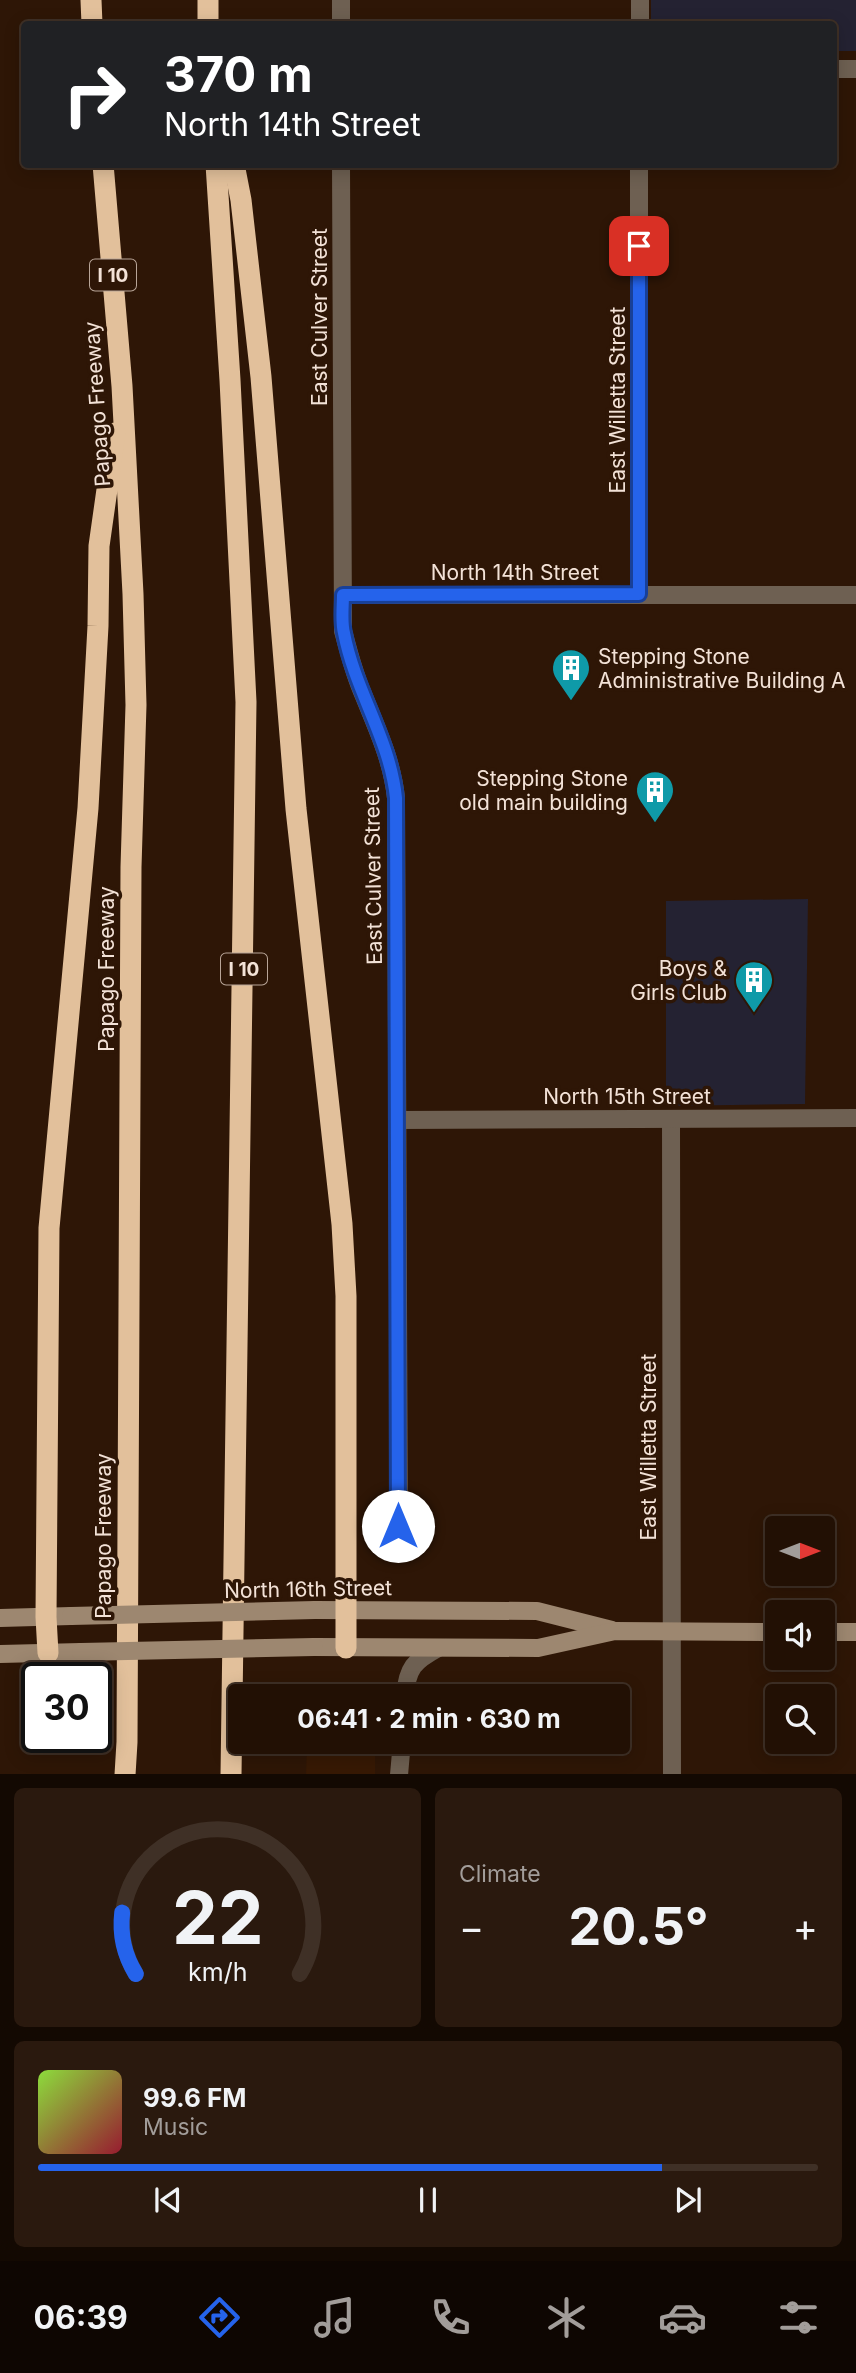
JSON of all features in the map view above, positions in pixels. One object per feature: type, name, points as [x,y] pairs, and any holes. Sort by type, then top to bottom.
[{"type":"highway","points":[[91,0],[92,21]]},
{"type":"highway","points":[[208,0],[208,21]]},
{"type":"highway","name":"Papago Freeway","points":[[103,168],[122,386],[136,705],[131,881],[125,1774]]},
{"type":"highway","name":"I 10","points":[[216,168],[246,702],[231,1774]]},
{"type":"highway","points":[[235,168],[241,200],[261,377],[296,809],[342,1224],[346,1308],[346,1647]]},
{"type":"highway","points":[[48,1654],[48,1279],[52,1180],[88,808],[98,626],[99,546],[122,386]]},
{"type":"highway","points":[[127,1742],[130,1774]]},
{"type":"main road","name":"North 16th Street","points":[[0,1618],[315,1611],[537,1611],[615,1631]]},
{"type":"main road","name":"North 16th Street","points":[[0,1654],[314,1647],[538,1648],[615,1631],[765,1632]]},
{"type":"main road","points":[[835,1632],[856,1632]]},
{"type":"street","points":[[341,0],[341,21]]},
{"type":"street","points":[[639,0],[639,21]]},
{"type":"street","points":[[837,69],[856,69]]},
{"type":"street","name":"East Culver Street","points":[[341,168],[343,631],[362,692],[382,736],[393,774],[397,828],[399,1553]]},
{"type":"street","name":"East Willetta Street","points":[[639,168],[639,594]]},
{"type":"street","name":"North 14th Street","points":[[343,595],[856,595]]},
{"type":"street","name":"North 15th Street","points":[[398,1120],[856,1118]]},
{"type":"street","name":"East Willetta Street","points":[[671,1119],[672,1774]]},
{"type":"street","points":[[406,1684],[415,1663],[438,1648]]},
{"type":"street","points":[[399,1774],[401,1754]]},
{"type":"shaded area","points":[[651,0],[856,0],[856,51],[837,51],[837,21],[651,21]]},
{"type":"shaded area","points":[[808,899],[805,1104],[666,1106],[666,901]]},
{"type":"shaded area","points":[[307,1754],[375,1754],[375,1774],[306,1774]]},
{"type":"place","name":"Stepping Stone Administrative Building A","points":[[571,702]]},
{"type":"place","name":"Stepping Stone old main building","points":[[655,824]]},
{"type":"place","name":"Boys & Girls Club","points":[[754,1014]]},
{"type":"route","points":[[398,1526],[396,798],[393,774],[382,736],[362,692],[343,631],[343,595],[639,594],[639,246]]}]
